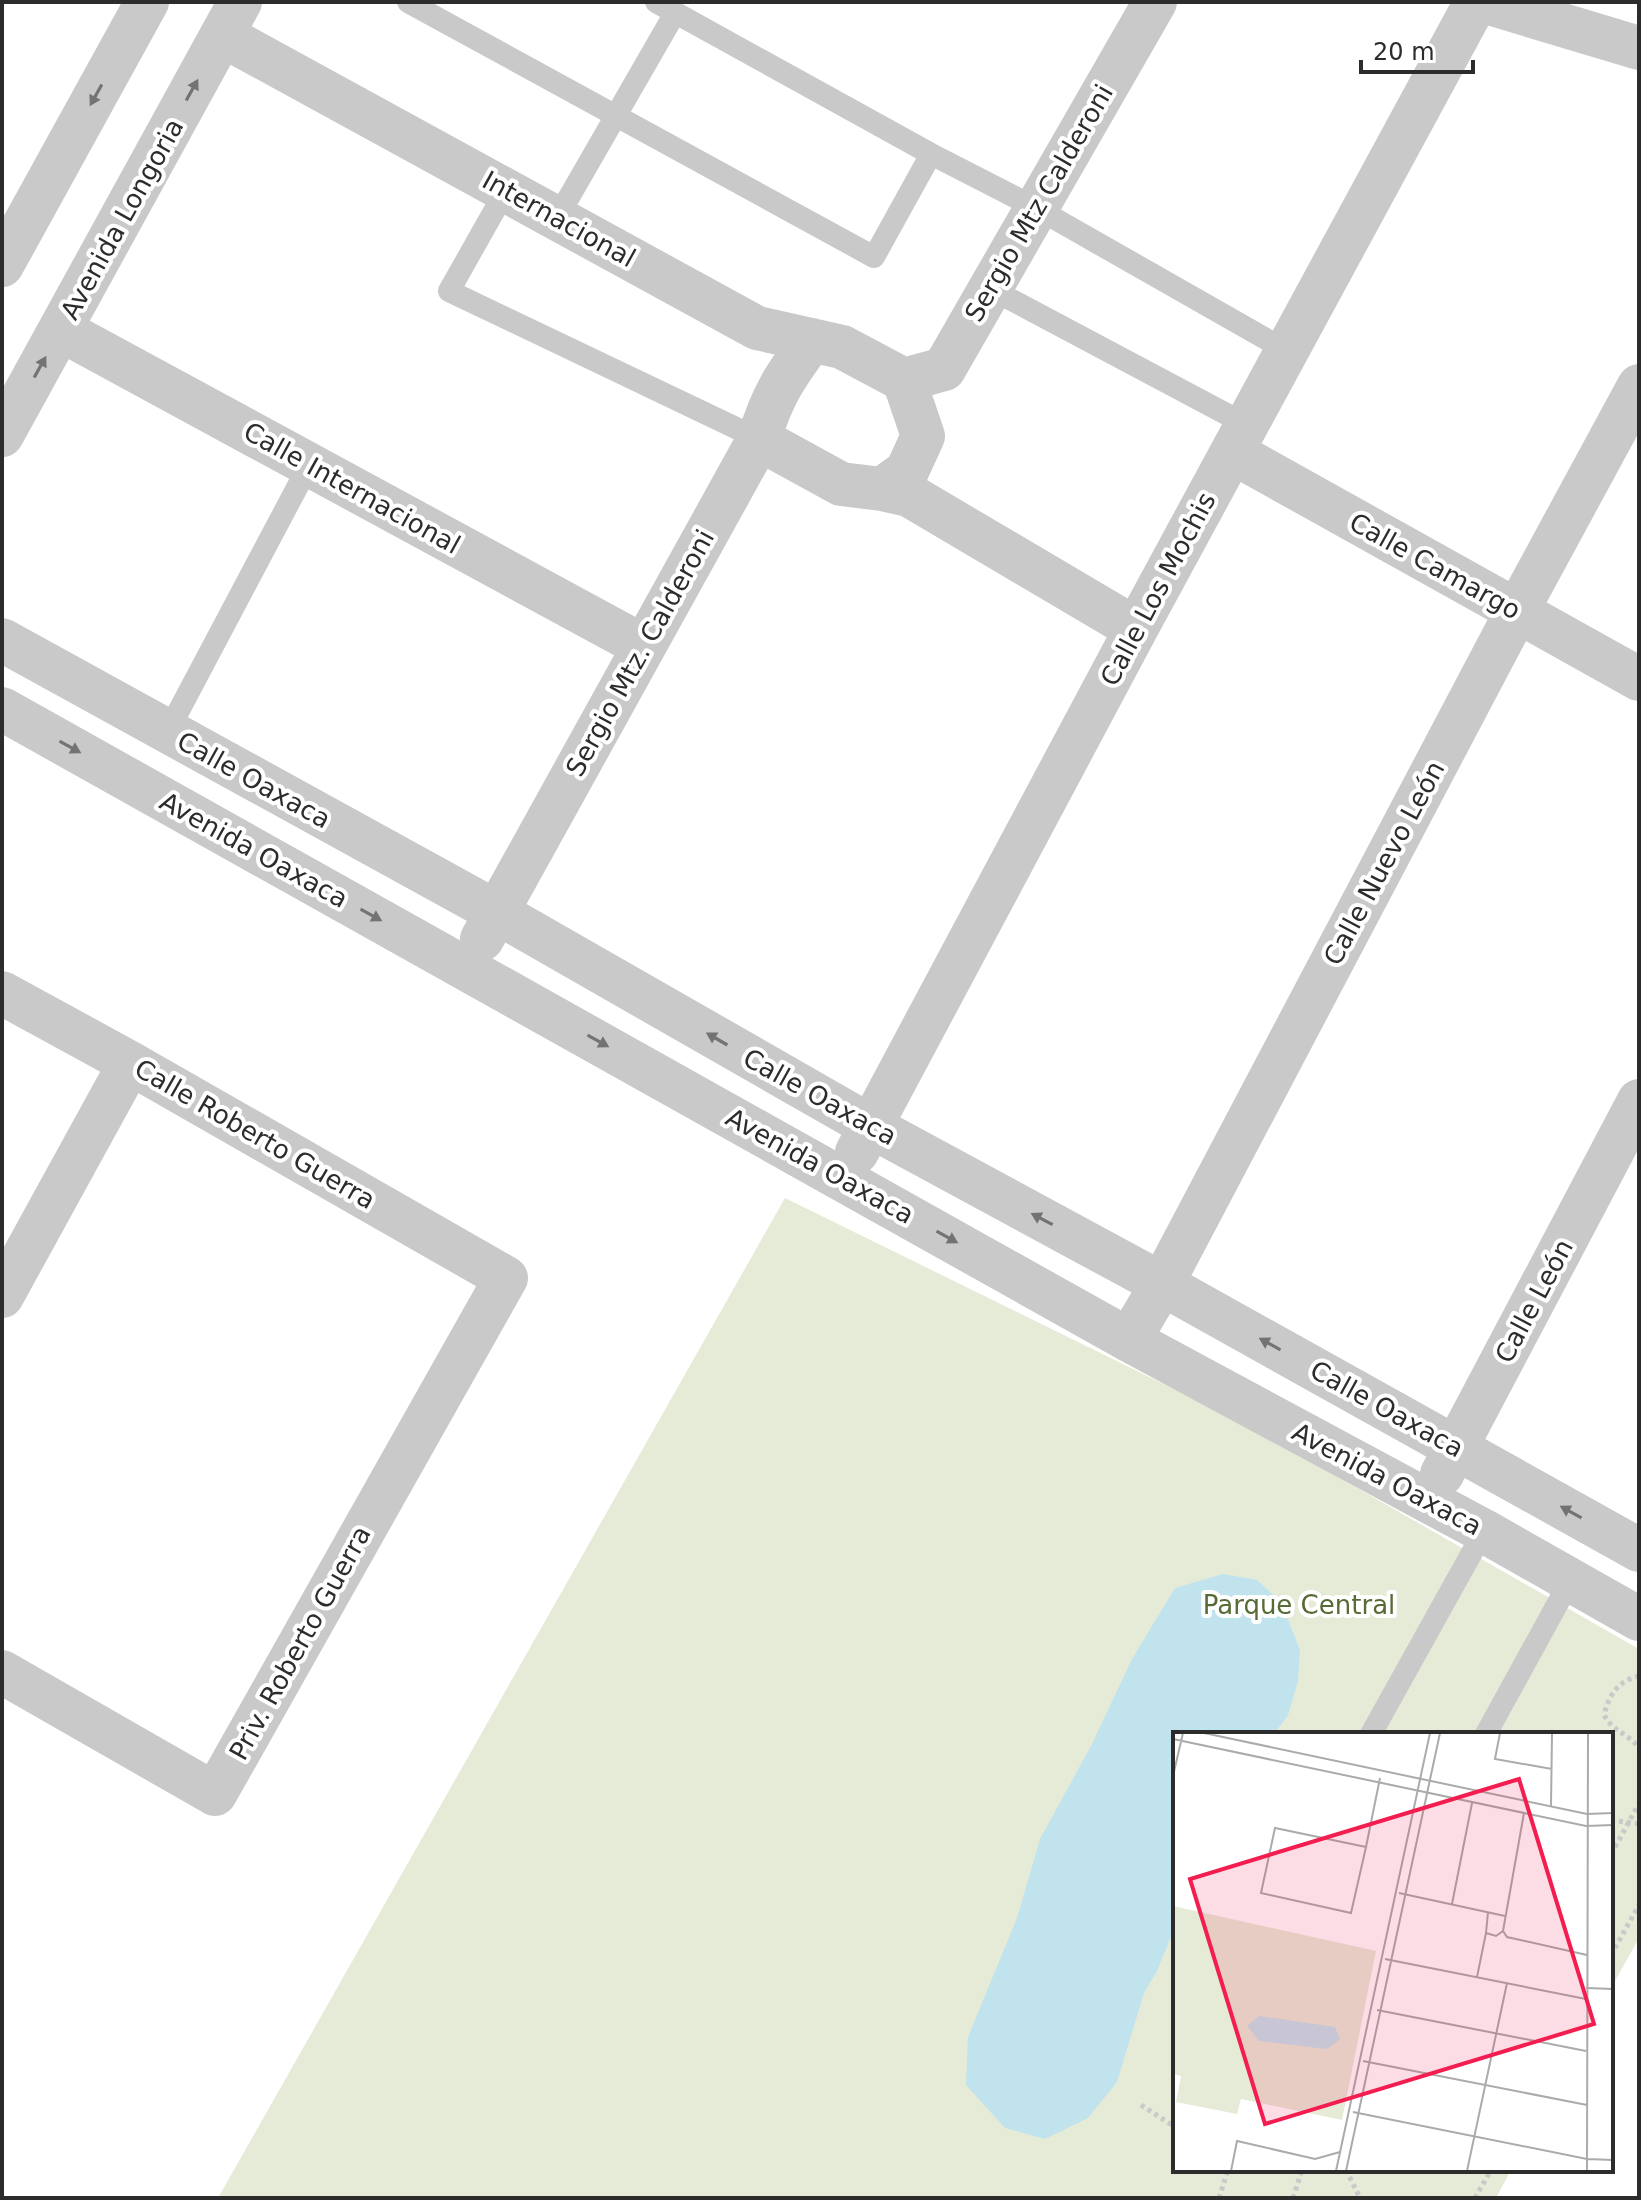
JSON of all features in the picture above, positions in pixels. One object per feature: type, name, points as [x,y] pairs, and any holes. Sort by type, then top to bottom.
[{"type":"street","points":[[2,265],[147,2]]},
{"type":"street","name":"Sergio Mtz Calderoni","points":[[904,380],[944,369],[1155,2]]},
{"type":"street","name":"Calle Los Mochis","points":[[842,1178],[1476,2]]},
{"type":"street","points":[[1486,2],[1639,48]]},
{"type":"street","name":"Internacional","points":[[231,18],[506,190],[757,328],[842,347],[904,380]]},
{"type":"street","name":"Avenida Longoria","points":[[2,435],[231,18]]},
{"type":"street","name":"Calle Internacional","points":[[61,330],[643,646]]},
{"type":"street","name":"Sergio Mtz. Calderoni","points":[[465,967],[498,913],[759,439],[770,403],[812,340]]},
{"type":"street","points":[[882,489],[907,471],[923,436],[904,380]]},
{"type":"street","name":"Calle Nuevo León","points":[[1129,1340],[1162,1284],[1639,386]]},
{"type":"street","points":[[759,439],[841,484],[909,495],[1136,629]]},
{"type":"street","name":"Calle Camargo","points":[[1239,439],[1517,611],[1639,679]]},
{"type":"street","name":"Calle Oaxaca","points":[[2,640],[498,913],[872,1127],[1162,1284],[1639,1550]]},
{"type":"street","name":"Avenida Oaxaca","points":[[2,709],[1129,1340],[1484,1531],[1639,1619]]},
{"type":"street","name":"Calle Roberto Guerra","points":[[2,993],[506,1278]]},
{"type":"street","points":[[2,1296],[130,1063]]},
{"type":"street","name":"Calle León","points":[[1427,1500],[1639,1101]]},
{"type":"street","name":"Priv. Roberto Guerra","points":[[2,1672],[215,1794],[506,1278]]},
{"type":"lane","points":[[408,2],[874,257],[931,154]]},
{"type":"lane","points":[[557,218],[616,116],[665,7],[931,154],[1036,208],[1287,351]]},
{"type":"lane","points":[[506,190],[449,291],[759,439]]},
{"type":"lane","points":[[991,289],[1239,439]]},
{"type":"lane","points":[[167,733],[309,465]]},
{"type":"lane","points":[[1372,1732],[1484,1531]]},
{"type":"lane","points":[[1487,1732],[1570,1581]]},
{"type":"path","points":[[1639,1676],[1628,1679],[1617,1688],[1608,1700],[1604,1715],[1611,1727],[1639,1748]]},
{"type":"path","points":[[1613,1850],[1639,1804]]},
{"type":"path","points":[[1613,1820],[1639,1824]]},
{"type":"path","points":[[1613,1951],[1639,1905]]},
{"type":"path","points":[[1141,2105],[1173,2126]]},
{"type":"path","points":[[1219,2198],[1227,2172]]},
{"type":"path","points":[[1293,2198],[1301,2172]]},
{"type":"path","points":[[1347,2172],[1360,2198]]},
{"type":"path","points":[[1475,2198],[1490,2172]]},
{"type":"green space","name":"Parque Central","points":[[785,1198],[1245,1424],[1639,1649],[1639,1938],[1613,1984],[1613,1732],[1173,1732],[1173,2172],[1510,2172],[1496,2198],[218,2198]]},
{"type":"water","points":[[1223,1574],[1257,1580],[1281,1602],[1300,1650],[1298,1681],[1288,1715],[1275,1732],[1173,1732],[1173,1932],[1144,1993],[1117,2082],[1088,2118],[1045,2139],[1005,2128],[966,2085],[968,2037],[1017,1918],[1040,1839],[1092,1744],[1132,1659],[1175,1588]]}]
